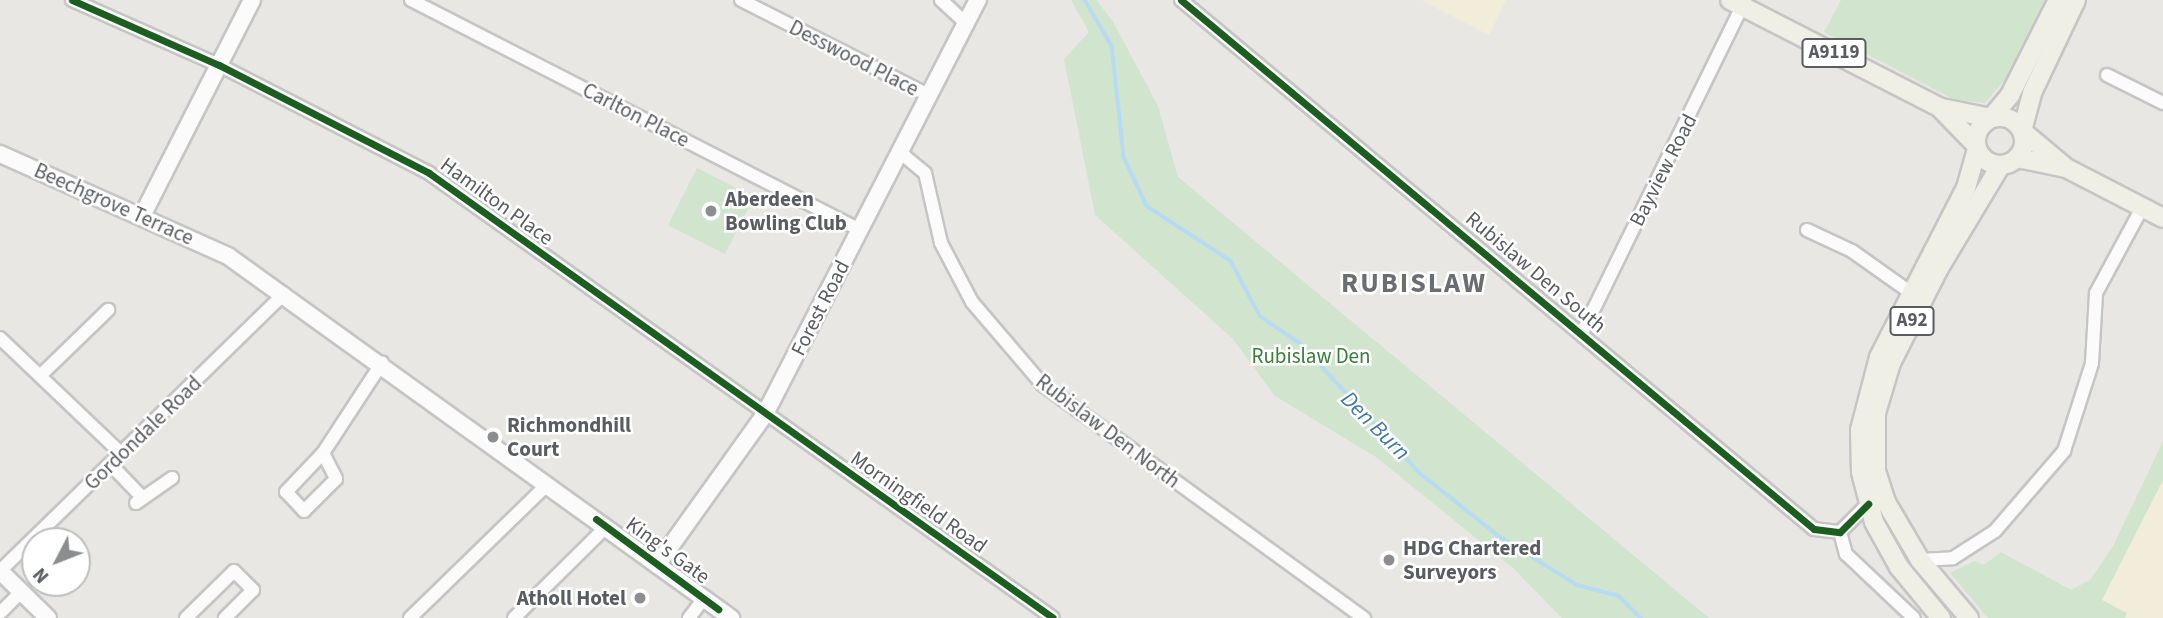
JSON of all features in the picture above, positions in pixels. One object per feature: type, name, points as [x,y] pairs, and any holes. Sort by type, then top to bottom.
[{"type":"main road","name":"A92","points":[[1941,618],[1890,554],[1868,505],[1859,451],[1864,399],[1911,293],[1966,188],[1977,131],[2010,95],[2059,0]]},
{"type":"main road","name":"A92","points":[[1969,618],[1920,560],[1880,486],[1876,413],[1891,363],[1939,268],[2009,162],[2022,131],[2032,93],[2076,0]]},
{"type":"main road","name":"A9119","points":[[1739,2],[1939,107],[1991,118]]},
{"type":"main road","name":"A9119","points":[[1939,107],[1976,147]]},
{"type":"main road","points":[[1991,118],[2006,117],[2066,168],[2163,218]]},
{"type":"main road","points":[[1976,147],[1986,161],[2066,168]]},
{"type":"street","name":"Hamilton Place","points":[[72,0],[219,65],[429,173],[765,415]]},
{"type":"street","points":[[142,216],[252,0]]},
{"type":"street","name":"Carlton Place","points":[[411,0],[860,230]]},
{"type":"street","name":"Desswood Place","points":[[741,0],[930,96]]},
{"type":"street","points":[[941,0],[966,23]]},
{"type":"street","name":"Forest Road","points":[[657,565],[765,415],[978,0]]},
{"type":"street","name":"Rubislaw Den South","points":[[1181,0],[1814,529],[1840,532]]},
{"type":"street","name":"Bayview Road","points":[[1581,332],[1739,2]]},
{"type":"street","points":[[2107,75],[2163,103]]},
{"type":"street","name":"Rubislaw Den North","points":[[901,152],[925,173],[940,243],[972,302],[1043,385],[1364,618]]},
{"type":"street","name":"Beechgrove Terrace","points":[[0,154],[228,256]]},
{"type":"street","points":[[1920,560],[1953,558],[1976,545],[2033,494],[2064,451],[2092,363],[2096,293],[2142,208]]},
{"type":"street","points":[[1807,229],[1852,251],[1911,293]]},
{"type":"street","name":"King's Gate","points":[[228,256],[382,363],[731,618]]},
{"type":"street","name":"Gordondale Road","points":[[0,571],[284,294]]},
{"type":"street","points":[[43,373],[108,310]]},
{"type":"street","points":[[0,338],[43,373],[122,454]]},
{"type":"street","points":[[323,453],[336,479],[304,512],[286,492],[323,453],[382,363]]},
{"type":"street","name":"Morningfield Road","points":[[765,415],[1053,618]]},
{"type":"street","points":[[111,465],[139,500],[172,478]]},
{"type":"street","points":[[410,618],[548,484]]},
{"type":"street","points":[[1868,505],[1840,532],[1850,559],[1914,618]]},
{"type":"street","points":[[514,618],[606,527]]},
{"type":"street","points":[[1976,545],[1984,556]]},
{"type":"street","points":[[0,571],[21,592],[0,613]]},
{"type":"street","points":[[186,618],[234,571],[253,590],[225,618]]},
{"type":"street","points":[[26,597],[48,618]]},
{"type":"street","points":[[689,618],[704,598]]},
{"type":"shaded area","points":[[1421,0],[1506,0],[1489,35]]},
{"type":"shaded area","points":[[2163,441],[2163,618],[2070,618],[2071,591],[2090,580],[2113,546]]},
{"type":"green space","name":"Rubislaw Den","points":[[1071,0],[1096,0],[1112,20],[1158,106],[1178,177],[1709,618],[1562,618],[1513,568],[1376,457],[1275,396],[1233,339],[1095,215],[1064,59],[1089,32]]},
{"type":"green space","points":[[1841,0],[2046,0],[2006,78],[1985,103],[1955,100],[1824,32]]},
{"type":"green space","name":"Aberdeen Bowling Club","points":[[697,168],[754,197],[725,254],[668,225]]},
{"type":"green space","points":[[2163,441],[2163,480],[2102,600],[2127,613],[2125,618],[1988,618],[1950,573],[1974,561],[1984,565],[2001,552],[2071,590],[2090,580],[2113,546]]},
{"type":"waterway","name":"Den Burn","points":[[1085,0],[1112,46],[1124,157],[1147,206],[1231,261],[1260,316],[1300,343],[1420,473],[1499,536],[1577,585],[1619,596],[1641,618]]},
{"type":"cycle path","points":[[72,0],[219,65],[429,173],[1053,618]]},
{"type":"cycle path","points":[[1181,0],[1814,529],[1840,532],[1868,504]]},
{"type":"cycle path","points":[[596,519],[718,609]]},
{"type":"place","name":"Aberdeen Bowling Club","points":[[711,211]]},
{"type":"place","name":"Richmondhill Court","points":[[493,437]]},
{"type":"place","name":"HDG Chartered Surveyors","points":[[1389,560]]},
{"type":"place","name":"Atholl Hotel","points":[[640,598]]},
{"type":"district","name":"RUBISLAW","points":[[1414,283]]}]
